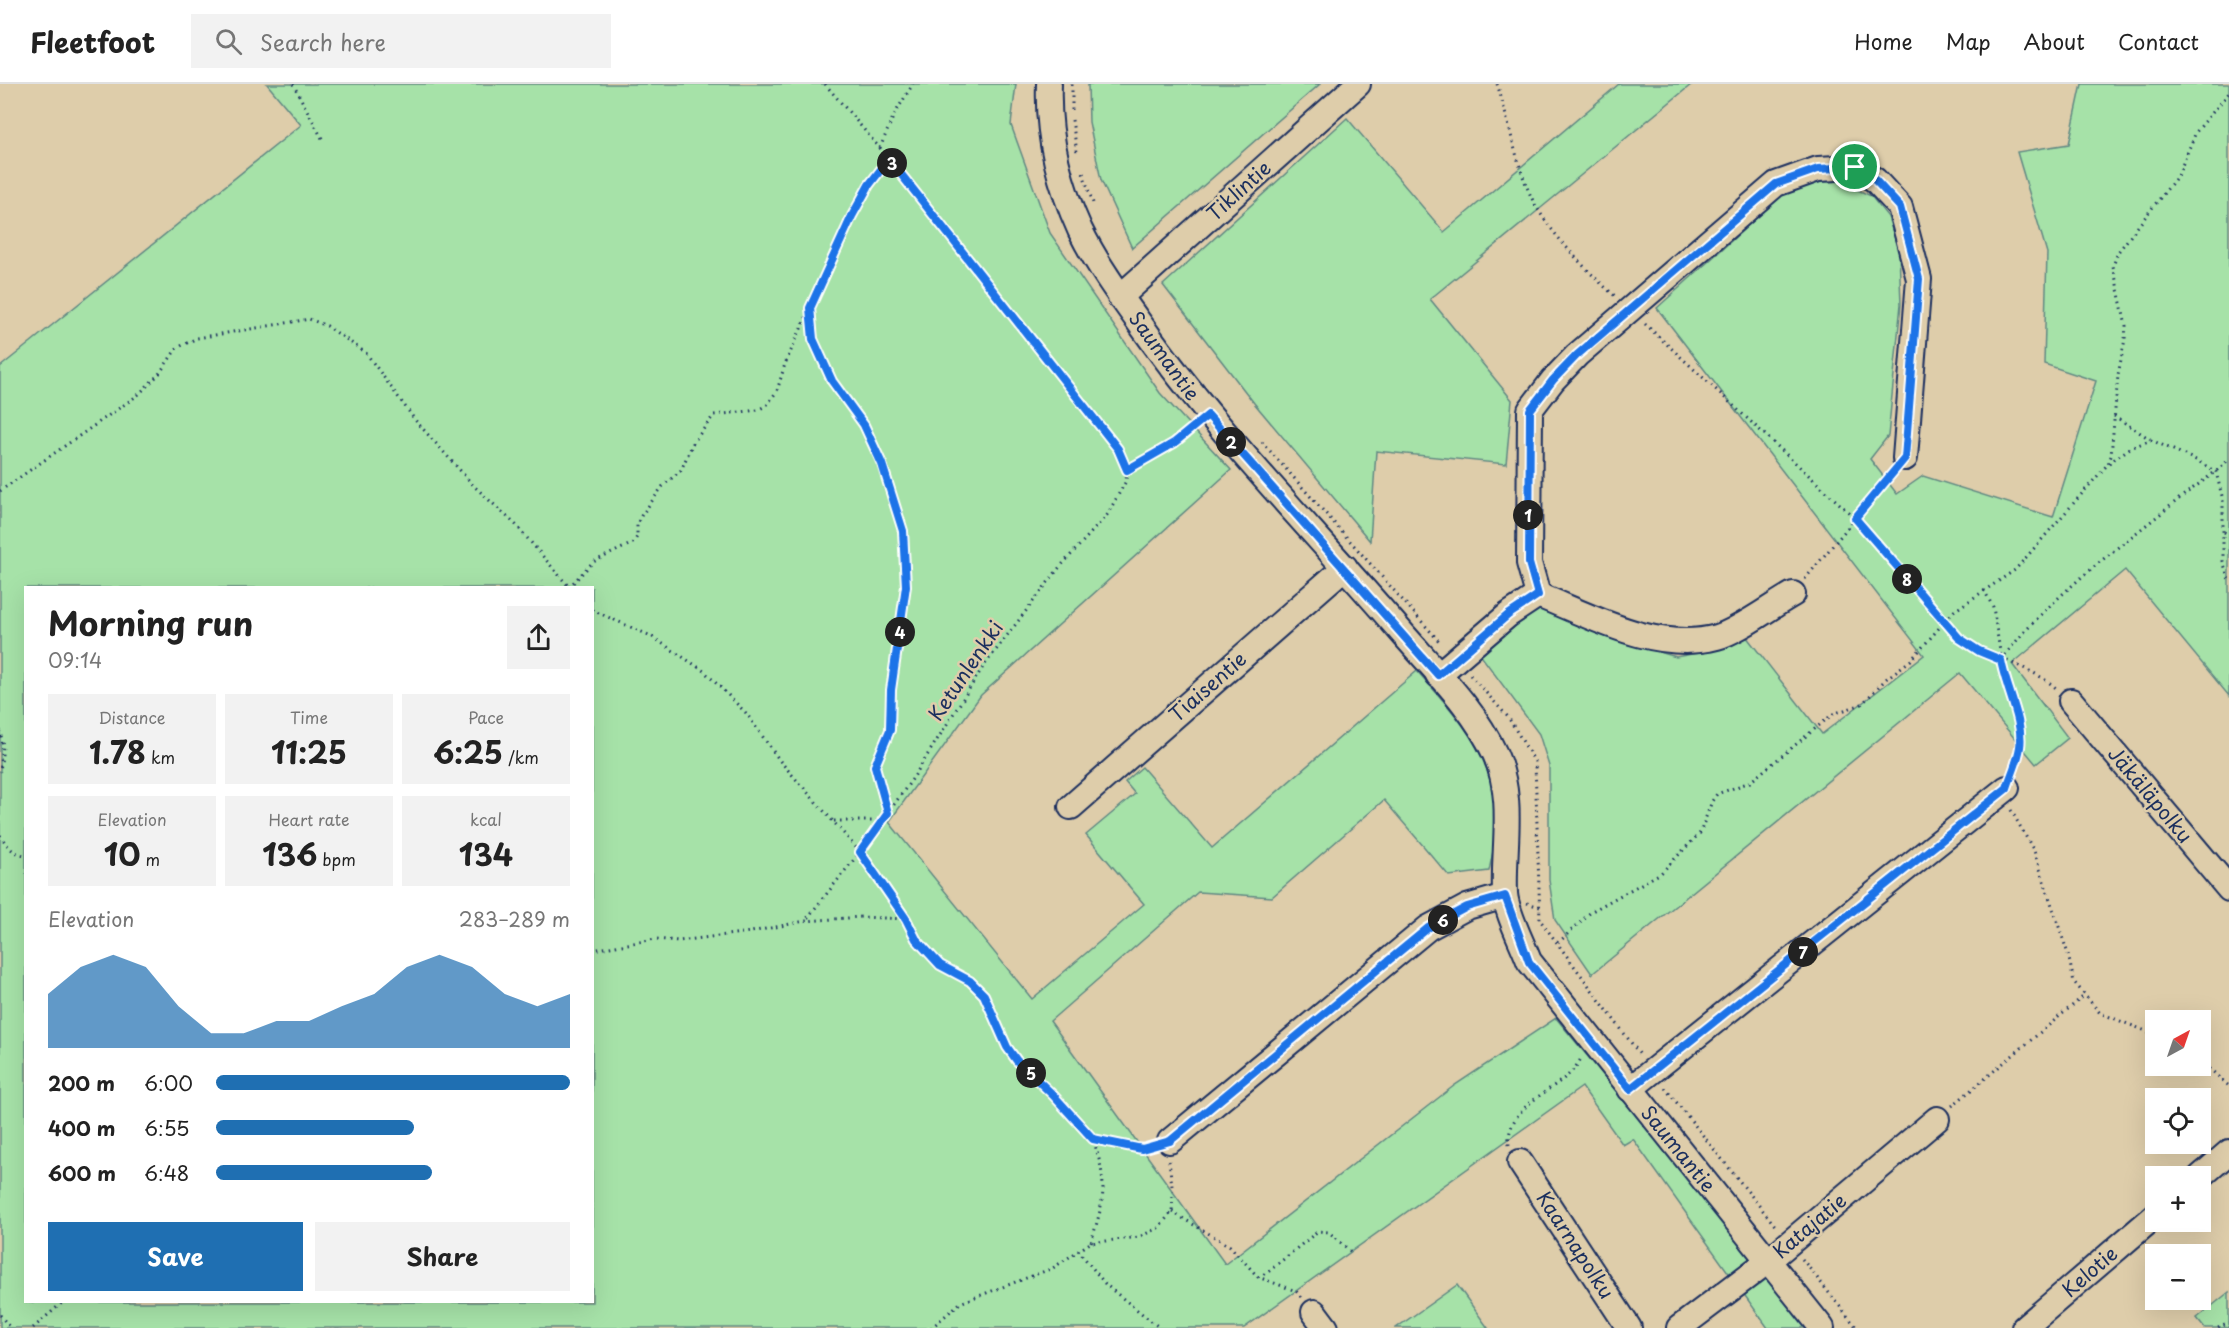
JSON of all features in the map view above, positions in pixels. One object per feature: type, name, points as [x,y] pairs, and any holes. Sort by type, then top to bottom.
[{"type":"street","name":"Saumantie","points":[[1048,84],[1048,114],[1060,176],[1080,230],[1120,297],[1208,415],[1345,567],[1446,667],[1465,705],[1495,755],[1508,798],[1505,896],[1529,962],[1822,1328]]},
{"type":"street","name":"Tiklintie","points":[[1120,297],[1350,86]]},
{"type":"street","points":[[1538,595],[1529,563],[1530,410],[1561,372],[1776,184],[1818,169],[1855,167],[1875,180],[1900,207],[1919,279],[1905,458]]},
{"type":"street","name":"Tiaisentie","points":[[1071,807],[1345,567]]},
{"type":"street","points":[[1538,595],[1616,627],[1677,643],[1719,637],[1793,594]]},
{"type":"street","points":[[1446,667],[1508,615],[1538,595]]},
{"type":"street","name":"Jäkäläpolku","points":[[2071,701],[2229,889]]},
{"type":"street","points":[[1630,1089],[1653,1073],[2003,791]]},
{"type":"street","points":[[1170,1141],[1428,928],[1467,907],[1505,896]]},
{"type":"street","name":"Katajatie","points":[[1678,1328],[1768,1261],[1937,1119]]},
{"type":"street","points":[[2211,1168],[2229,1152]]},
{"type":"street","name":"Kaarnapolku","points":[[1520,1162],[1629,1328]]},
{"type":"street","name":"Kelotie","points":[[2024,1328],[2145,1224]]},
{"type":"path","points":[[293,84],[324,142]]},
{"type":"path","points":[[825,84],[889,159],[1118,449],[1127,470],[1174,443],[1208,415]]},
{"type":"path","points":[[880,148],[894,115],[914,84]]},
{"type":"path","points":[[1072,84],[1072,115],[1079,162]]},
{"type":"path","points":[[1497,84],[1521,167],[1538,211],[1597,280],[1855,518],[1959,638],[1979,651],[2041,675],[2071,701]]},
{"type":"path","points":[[2108,464],[2111,456],[2126,326],[2113,266],[2118,252],[2178,175],[2196,132],[2229,93]]},
{"type":"path","points":[[571,586],[593,562],[633,543],[637,537],[637,524],[641,516],[663,486],[681,470],[693,443],[714,414],[758,410],[766,405],[777,391],[782,371],[852,216],[869,185],[889,159]]},
{"type":"path","points":[[1082,172],[1096,212]]},
{"type":"path","points":[[810,308],[813,339],[832,381],[864,425],[882,464],[903,531],[906,586],[891,690],[890,730],[875,766],[888,813]]},
{"type":"path","points":[[0,491],[138,395],[159,374],[177,348],[196,338],[309,320],[327,326],[366,353],[415,420],[474,486],[516,525],[567,586]]},
{"type":"path","points":[[2114,416],[2151,440],[2198,461],[2216,472],[2223,500],[2223,561],[2229,580]]},
{"type":"path","points":[[1258,437],[1359,548],[1446,667],[1508,717],[1535,762],[1540,920],[1653,1073],[1857,1328]]},
{"type":"path","points":[[1558,943],[1592,911],[1662,873],[1701,833],[1712,801],[1717,794],[1750,782],[1833,714],[1863,704],[1887,678],[1911,660],[1944,621],[1984,590],[2015,570],[2108,464],[2130,448],[2151,440]]},
{"type":"path","points":[[1793,594],[1905,458]]},
{"type":"path","points":[[2001,660],[2044,609],[2181,497],[2216,472],[2229,459]]},
{"type":"path","name":"Ketunlenkki","points":[[805,921],[888,813],[983,667],[1059,568],[1107,515],[1126,481],[1127,470]]},
{"type":"path","points":[[2224,532],[2229,535]]},
{"type":"path","points":[[1984,590],[1994,607],[2005,682],[2014,709],[2020,746],[2003,791],[2034,851],[2068,954],[2074,982],[2100,1013],[2145,1031]]},
{"type":"path","points":[[594,611],[651,636],[704,671],[746,713],[780,761],[860,852],[906,919],[916,939],[940,965],[970,981],[984,995],[1007,1047],[1017,1061],[1053,1095],[1093,1139],[1102,1168],[1104,1198],[1090,1243]]},
{"type":"path","points":[[0,730],[3,746],[0,772]]},
{"type":"path","points":[[834,821],[882,821]]},
{"type":"path","points":[[0,835],[7,846],[18,854],[24,855]]},
{"type":"path","points":[[594,950],[656,939],[678,941],[751,932],[805,921],[862,917],[906,919]]},
{"type":"path","points":[[1937,1119],[2085,995]]},
{"type":"path","points":[[1520,1162],[1509,1145],[1508,1133],[1514,1120],[1524,1108],[1570,1074],[1593,1042]]},
{"type":"path","points":[[2211,1070],[2229,1086]]},
{"type":"path","points":[[931,1328],[960,1303],[1053,1268],[1090,1243],[1139,1237],[1158,1228],[1172,1212],[1173,1194],[1168,1170],[1170,1141],[1142,1149],[1093,1139]]},
{"type":"path","points":[[1172,1212],[1230,1246],[1258,1277],[1296,1291],[1320,1320]]},
{"type":"path","points":[[1258,1277],[1268,1272],[1318,1231],[1329,1232],[1351,1252]]},
{"type":"path","points":[[1078,1250],[1106,1285],[1160,1328]]},
{"type":"path","points":[[33,1328],[62,1303]]},
{"type":"path","points":[[0,1315],[10,1328]]},
{"type":"path","points":[[2218,1328],[2229,1323]]},
{"type":"green space","points":[[267,84],[1016,84],[1011,125],[1050,233],[1160,393],[1231,470],[981,695],[889,822],[1032,999],[1144,904],[1086,835],[1135,794],[1125,782],[1142,767],[1212,848],[1417,671],[1460,721],[1481,756],[1489,775],[1497,820],[1489,871],[1449,876],[1384,800],[1272,897],[1198,892],[1050,1021],[1225,1264],[1455,1085],[1556,1018],[1812,1328],[1768,1328],[1633,1139],[1623,1145],[1582,1087],[1244,1328],[0,1328],[0,367],[301,125]]},
{"type":"green space","points":[[1088,84],[1320,84],[1132,248],[1101,180],[1089,122]]},
{"type":"green space","points":[[1619,84],[1692,84],[1430,299],[1512,400],[1506,464],[1376,451],[1370,541],[1254,403],[1163,285],[1347,118],[1444,232]]},
{"type":"green space","points":[[2082,84],[2229,84],[2229,696],[2125,570],[2012,664],[2068,738],[2036,764],[1960,673],[1592,974],[1555,920],[1549,880],[1549,766],[1539,734],[1479,653],[1540,604],[1623,641],[1676,657],[1724,648],[1746,636],[1822,734],[1924,655],[1657,308],[1783,194],[1813,183],[1839,181],[1871,196],[1888,217],[1899,252],[1901,304],[1888,436],[1870,459],[1897,494],[1923,476],[2053,517],[2096,381],[2044,364],[2047,253],[2017,152],[2069,144]]},
{"type":"green space","points":[[1457,1285],[1488,1328],[1396,1328]]},
{"type":"green space","points":[[2229,1292],[2229,1328],[2205,1328],[2197,1318],[2207,1310],[2211,1310],[2211,1307]]},
{"type":"route","points":[[889,159],[1118,449],[1127,470],[1174,443],[1208,415],[1243,457],[1316,534],[1438,675],[1508,615],[1538,595],[1529,563],[1530,410],[1553,380],[1577,355],[1776,184],[1818,169],[1855,167],[1875,180],[1900,207],[1919,279],[1905,458],[1855,518],[1959,638],[1979,651],[2001,660],[2014,709],[2020,746],[2007,788],[1653,1073],[1630,1089],[1529,962],[1505,896],[1467,907],[1428,928],[1170,1141],[1142,1149],[1093,1139],[1053,1095],[1017,1061],[1007,1047],[984,995],[970,981],[940,965],[916,939],[906,919],[860,852],[888,813],[875,766],[890,730],[891,690],[906,586],[903,531],[882,464],[864,425],[832,381],[813,339],[810,308],[852,216],[869,185],[889,159]]}]
